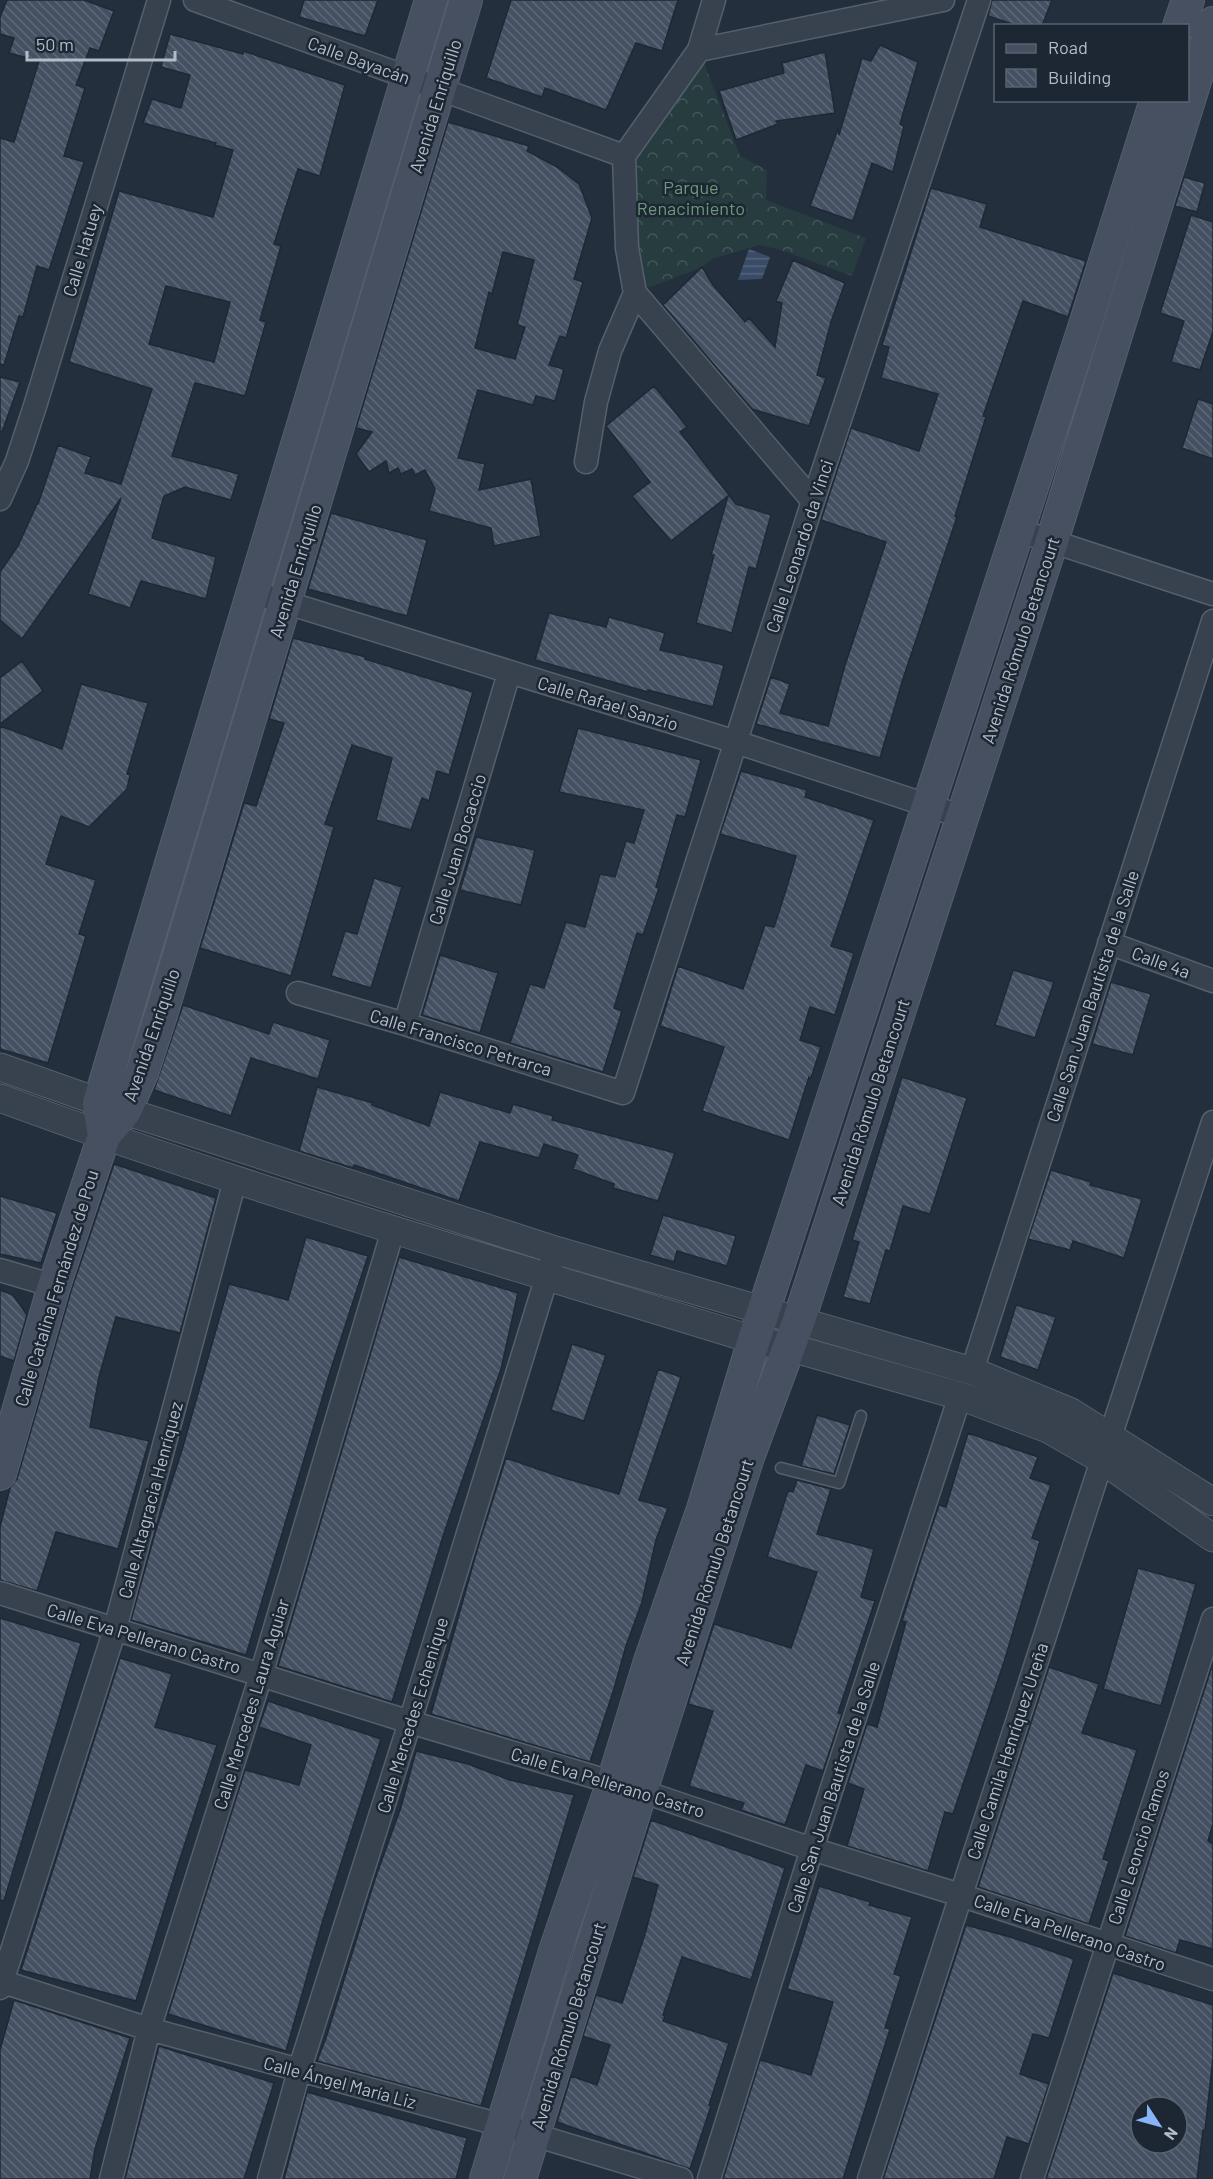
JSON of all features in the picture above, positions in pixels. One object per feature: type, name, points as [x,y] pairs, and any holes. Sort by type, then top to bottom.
[{"type":"main road","name":"Avenida Enriquillo","points":[[104,1136],[252,592],[430,0]]},
{"type":"main road","name":"Avenida Enriquillo","points":[[112,1107],[142,1073],[466,0]]},
{"type":"main road","points":[[1180,24],[1188,0]]},
{"type":"main road","name":"Avenida Rómulo Betancourt","points":[[486,2179],[556,1948],[627,1786],[794,1334],[1208,55],[1213,23]]},
{"type":"main road","name":"Avenida Rómulo Betancourt","points":[[520,2179],[534,2135],[627,1786],[650,1661],[703,1509],[754,1340],[1155,102]]},
{"type":"main road","name":"Calle Catalina Fernández de Pou","points":[[0,1474],[6,1432],[104,1136]]},
{"type":"street","name":"Calle Hatuey","points":[[0,499],[17,461],[35,406],[159,0]]},
{"type":"street","name":"Calle Bayacán","points":[[195,0],[624,156]]},
{"type":"street","points":[[714,0],[699,50],[624,156],[627,248],[635,293],[813,501]]},
{"type":"street","points":[[699,50],[943,0]]},
{"type":"street","name":"Calle Leonardo da Vinci","points":[[623,1093],[813,501],[980,0]]},
{"type":"street","points":[[586,462],[596,402],[610,351],[635,293]]},
{"type":"street","points":[[1017,530],[1213,594]]},
{"type":"street","name":"Calle Rafael Sanzio","points":[[252,592],[736,742],[963,817]]},
{"type":"street","name":"Calle San Juan Bautista de la Salle","points":[[972,1371],[1213,621]]},
{"type":"street","name":"Calle Juan Bocaccio","points":[[405,1024],[509,673]]},
{"type":"street","name":"Calle 4a","points":[[1109,943],[1213,981]]},
{"type":"street","name":"Calle Francisco Petrarca","points":[[298,993],[405,1024],[623,1093]]},
{"type":"street","points":[[0,1068],[112,1107],[555,1250],[764,1310],[794,1334],[1048,1429],[1106,1448],[1213,1502]]},
{"type":"street","points":[[0,1098],[235,1180],[546,1278],[754,1340],[794,1334],[972,1371],[1071,1412],[1106,1448],[1213,1538]]},
{"type":"street","name":"Calle Camila Henríquez Ureña","points":[[869,2179],[1213,1122]]},
{"type":"street","name":"Calle Altagracia Henríquez","points":[[1,1984],[115,1629],[235,1180]]},
{"type":"street","name":"Calle Mercedes Laura Aguiar","points":[[111,2179],[148,2029],[261,1675],[393,1230]]},
{"type":"street","name":"Calle Mercedes Echenique","points":[[269,2179],[299,2071],[410,1722],[555,1250]]},
{"type":"street","points":[[0,1270],[54,1286]]},
{"type":"street","name":"Calle San Juan Bautista de la Salle","points":[[709,2179],[812,1849],[960,1396]]},
{"type":"street","name":"Calle Eva Pellerano Castro","points":[[0,1593],[410,1722],[627,1786],[812,1849],[960,1894],[1213,1979]]},
{"type":"street","name":"Calle Leoncio Ramos","points":[[1032,2179],[1213,1619]]},
{"type":"street","name":"Calle Ángel María Liz","points":[[1,1984],[148,2029],[501,2125],[681,2179]]},
{"type":"lane","points":[[781,1468],[839,1483],[861,1416]]},
{"type":"green space","name":"Parque Renacimiento","points":[[699,50],[740,156],[767,170],[766,200],[866,238],[852,276],[778,249],[759,245],[712,259],[702,267],[635,293],[624,156]]},
{"type":"water","points":[[749,249],[770,257],[762,279],[738,280]]},
{"type":"building","points":[[7,0],[84,0],[114,11],[99,51],[90,48],[76,85],[85,88],[64,156],[84,162],[49,270],[37,266],[23,317],[19,316],[4,365],[0,364],[0,138],[14,142],[39,61],[9,53],[14,38],[0,34],[0,17]]},
{"type":"building","points":[[304,0],[378,0],[365,36],[299,17]]},
{"type":"building","points":[[511,0],[678,0],[662,51],[636,43],[606,110],[545,88],[542,97],[486,78]]},
{"type":"building","points":[[992,0],[1052,0],[1043,24],[1013,24],[988,16]]},
{"type":"building","points":[[170,34],[243,54],[243,51],[345,85],[320,176],[298,169],[274,244],[281,246],[260,320],[266,322],[245,396],[195,383],[172,456],[239,474],[231,500],[185,487],[164,496],[152,538],[216,557],[206,599],[141,581],[130,608],[88,594],[121,498],[22,639],[0,620],[0,572],[18,546],[38,504],[58,445],[91,457],[85,473],[121,484],[152,389],[69,362],[119,191],[213,217],[233,150],[215,145],[216,143],[143,123],[152,99],[181,108],[190,75],[161,67]],"holes":[[[166,286],[230,302],[214,362],[149,344]]]},
{"type":"building","points":[[880,45],[918,62],[900,124],[904,126],[893,172],[872,163],[853,221],[810,206],[838,129],[839,135],[862,58],[871,61]]},
{"type":"building","points":[[825,52],[835,113],[776,121],[778,124],[736,140],[719,91],[784,73],[782,63]]},
{"type":"building","points":[[448,122],[529,146],[527,151],[557,167],[579,184],[592,218],[574,279],[583,282],[566,338],[560,336],[549,365],[564,369],[555,401],[536,396],[533,405],[478,390],[458,458],[485,464],[479,490],[531,479],[541,536],[494,546],[491,528],[429,511],[435,489],[425,470],[415,475],[412,469],[401,474],[398,468],[389,473],[386,461],[369,472],[356,454],[372,432],[356,428]],"holes":[[[503,252],[534,260],[517,325],[525,327],[515,359],[475,348],[489,292],[492,294]]]},
{"type":"building","points":[[1184,177],[1205,183],[1197,212],[1175,206]]},
{"type":"building","points":[[931,188],[987,204],[980,227],[1086,261],[1068,317],[1023,301],[983,416],[986,417],[955,516],[957,517],[902,682],[880,758],[756,724],[771,677],[790,684],[780,713],[828,726],[845,665],[886,542],[821,520],[851,428],[919,451],[938,394],[881,378],[889,347],[882,345]]},
{"type":"building","points":[[1191,215],[1213,222],[1213,332],[1200,370],[1171,362],[1184,321],[1160,313]]},
{"type":"building","points":[[793,260],[845,283],[831,322],[817,375],[826,378],[809,426],[752,409],[663,305],[702,267],[713,285],[745,322],[749,318],[775,347],[782,303],[776,301]]},
{"type":"building","points":[[0,377],[20,382],[2,432],[0,432]]},
{"type":"building","points":[[654,386],[687,427],[680,432],[736,504],[771,515],[756,569],[749,567],[732,633],[696,623],[714,555],[711,555],[728,496],[671,541],[632,496],[650,482],[606,426]]},
{"type":"building","points":[[1198,399],[1213,404],[1213,459],[1182,448]]},
{"type":"building","points":[[331,513],[427,540],[407,616],[308,589]]},
{"type":"building","points":[[549,613],[606,627],[609,617],[665,633],[660,650],[724,665],[713,707],[648,690],[648,692],[535,660]]},
{"type":"building","points":[[293,638],[366,657],[365,659],[473,692],[449,775],[437,771],[429,801],[422,798],[411,830],[376,820],[392,758],[352,745],[325,824],[334,827],[291,976],[200,948],[244,803],[256,806],[284,723],[269,719]]},
{"type":"building","points":[[22,661],[43,691],[0,724],[0,678]]},
{"type":"building","points":[[81,684],[148,703],[127,774],[130,775],[127,789],[89,827],[61,816],[46,864],[96,880],[79,934],[86,936],[48,1063],[0,1049],[0,726],[62,749]]},
{"type":"building","points":[[578,728],[701,760],[685,817],[677,815],[656,887],[659,888],[643,935],[637,933],[614,1008],[622,1011],[603,1072],[510,1043],[530,984],[544,988],[566,922],[585,927],[600,874],[615,877],[626,841],[634,843],[644,810],[559,792]]},
{"type":"building","points":[[741,771],[807,790],[805,797],[874,820],[831,946],[854,953],[835,1015],[810,1007],[800,1040],[821,1047],[789,1140],[702,1111],[724,1047],[660,1026],[678,966],[743,989],[765,925],[774,927],[785,893],[796,856],[720,834]]},
{"type":"building","points":[[476,837],[535,850],[521,905],[460,890]]},
{"type":"building","points":[[374,878],[402,887],[371,988],[331,976],[345,931],[357,934]]},
{"type":"building","points":[[440,955],[498,973],[480,1033],[422,1015]]},
{"type":"building","points":[[1013,970],[1054,982],[1035,1038],[995,1025]]},
{"type":"building","points":[[1111,982],[1151,994],[1133,1055],[1092,1044]]},
{"type":"building","points":[[183,1005],[269,1034],[273,1022],[330,1040],[318,1079],[251,1058],[231,1116],[154,1090]]},
{"type":"building","points":[[902,1077],[967,1098],[930,1214],[903,1206],[890,1251],[886,1250],[870,1304],[843,1297],[859,1242],[852,1240]]},
{"type":"building","points":[[317,1087],[373,1103],[372,1105],[429,1126],[440,1092],[510,1113],[513,1104],[553,1116],[552,1120],[675,1153],[658,1201],[613,1188],[614,1184],[573,1169],[578,1155],[544,1144],[539,1158],[480,1142],[459,1201],[354,1165],[353,1168],[299,1151]]},
{"type":"building","points":[[114,1164],[216,1198],[180,1333],[116,1317],[99,1377],[90,1427],[149,1441],[118,1549],[56,1532],[37,1591],[0,1580],[0,1527],[10,1488],[17,1479],[71,1291]]},
{"type":"building","points":[[1051,1170],[1091,1182],[1090,1185],[1142,1199],[1124,1258],[1073,1241],[1070,1250],[1028,1239]]},
{"type":"building","points":[[0,1196],[57,1213],[41,1263],[0,1254]]},
{"type":"building","points":[[663,1215],[736,1236],[727,1266],[677,1251],[674,1262],[650,1255]]},
{"type":"building","points":[[306,1237],[368,1256],[330,1372],[246,1655],[131,1620],[229,1284],[288,1300]]},
{"type":"building","points":[[399,1257],[518,1293],[501,1369],[445,1530],[392,1702],[278,1666]]},
{"type":"building","points":[[0,1290],[13,1295],[27,1315],[14,1361],[0,1356]]},
{"type":"building","points":[[1016,1305],[1056,1317],[1038,1370],[1000,1357]]},
{"type":"building","points":[[572,1344],[606,1355],[584,1421],[551,1410]]},
{"type":"building","points":[[658,1369],[681,1377],[639,1500],[668,1508],[656,1540],[642,1602],[590,1762],[431,1714],[478,1547],[506,1458],[619,1494]]},
{"type":"building","points":[[817,1415],[850,1425],[834,1474],[801,1466]]},
{"type":"building","points":[[968,1433],[1038,1457],[1030,1478],[1051,1485],[1032,1538],[1040,1541],[1004,1662],[953,1814],[945,1812],[928,1871],[847,1846],[864,1789],[848,1783],[867,1724],[877,1727],[906,1622],[902,1621],[922,1556],[939,1505],[946,1507]]},
{"type":"building","points":[[797,1480],[831,1489],[817,1534],[874,1549],[861,1597],[875,1601],[838,1713],[842,1714],[823,1771],[806,1765],[785,1825],[741,1810],[744,1803],[689,1786],[713,1711],[688,1704],[714,1624],[791,1648],[817,1572],[767,1557],[788,1491],[793,1492]]},
{"type":"building","points":[[1138,1568],[1196,1584],[1161,1706],[1103,1689]]},
{"type":"building","points":[[0,1618],[81,1643],[4,1901],[0,1900]]},
{"type":"building","points":[[120,1658],[172,1674],[155,1727],[217,1745],[136,2001],[21,1970]]},
{"type":"building","points":[[1049,1667],[1099,1684],[1082,1733],[1137,1750],[1103,1859],[1109,1861],[1089,1924],[978,1887]]},
{"type":"building","points":[[1211,1669],[1213,1670],[1213,1824],[1208,1841],[1213,1844],[1213,1949],[1180,1940],[1176,1953],[1125,1936]]},
{"type":"building","points":[[268,1701],[381,1739],[323,1920],[286,2051],[168,2014],[245,1770],[299,1785],[311,1745],[259,1727]]},
{"type":"building","points":[[416,1751],[468,1764],[510,1780],[574,1795],[481,2106],[317,2061],[375,1879],[401,1807]]},
{"type":"building","points":[[651,1820],[785,1868],[751,1980],[682,1957],[663,2015],[665,2016],[663,2021],[729,2043],[690,2169],[557,2122],[571,2076],[597,2085],[610,2045],[583,2036],[596,1995],[622,2003],[645,1934],[658,1885],[633,1877]]},
{"type":"building","points":[[819,1886],[870,1902],[869,1905],[912,1917],[894,1974],[901,1976],[885,2028],[890,2029],[843,2179],[723,2179],[760,2060],[811,2075],[833,2002],[787,1989]]},
{"type":"building","points":[[966,1925],[1074,1959],[1049,2038],[1033,2034],[1020,2074],[1049,2084],[1029,2144],[1007,2137],[994,2179],[883,2179]]},
{"type":"building","points":[[1113,1973],[1213,2005],[1213,2058],[1197,2179],[1046,2179]]},
{"type":"building","points":[[14,2000],[130,2038],[95,2149],[90,2179],[0,2179],[0,2050]]},
{"type":"building","points":[[159,2046],[274,2083],[244,2179],[125,2179]]},
{"type":"building","points":[[307,2092],[467,2138],[456,2179],[284,2179]]}]
